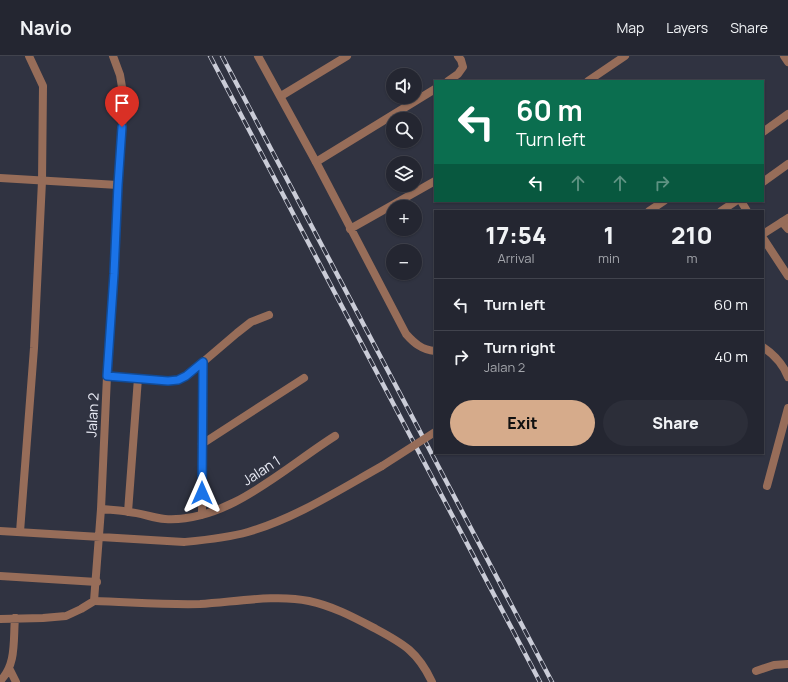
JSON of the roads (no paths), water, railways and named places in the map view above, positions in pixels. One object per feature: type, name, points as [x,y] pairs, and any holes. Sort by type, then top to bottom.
[{"type":"street","points":[[20,532],[34,348],[42,181],[42,86],[29,56]]},
{"type":"street","name":"Jalan 2","points":[[94,601],[97,582],[107,376],[123,112],[123,93],[120,75],[113,56]]},
{"type":"street","points":[[258,56],[281,96],[406,334],[416,345],[434,351]]},
{"type":"street","points":[[281,96],[347,56]]},
{"type":"street","points":[[449,80],[458,74],[463,67],[458,56]]},
{"type":"street","points":[[589,80],[624,56]]},
{"type":"street","points":[[784,56],[788,62]]},
{"type":"street","points":[[316,162],[434,90]]},
{"type":"street","points":[[764,131],[788,114]]},
{"type":"street","points":[[764,181],[788,164]]},
{"type":"street","points":[[0,178],[118,185]]},
{"type":"street","points":[[350,229],[434,182]]},
{"type":"street","points":[[650,210],[662,202]]},
{"type":"street","points":[[723,210],[735,202]]},
{"type":"street","points":[[764,233],[785,220],[788,229]]},
{"type":"street","points":[[764,240],[788,276]]},
{"type":"street","points":[[107,376],[168,381],[178,380],[186,376],[251,322],[269,315]]},
{"type":"street","points":[[764,348],[773,354],[784,367],[788,377]]},
{"type":"street","points":[[202,515],[203,362]]},
{"type":"street","points":[[128,512],[138,378]]},
{"type":"street","points":[[202,444],[304,378]]},
{"type":"street","points":[[767,486],[788,408]]},
{"type":"street","points":[[0,531],[184,542],[214,539],[247,532],[284,520],[317,503],[382,466],[434,433]]},
{"type":"street","name":"Jalan 1","points":[[101,509],[128,512],[164,519],[182,519],[202,515],[222,508],[240,499],[335,436]]},
{"type":"street","points":[[0,576],[97,582]]},
{"type":"street","points":[[0,618],[43,618],[66,616],[94,601],[193,604],[259,599],[308,601],[326,605],[355,617],[408,648],[422,664],[432,682]]},
{"type":"street","points":[[0,681],[9,668],[12,658],[14,618]]},
{"type":"street","points":[[756,671],[774,665],[788,664]]},
{"type":"street","points":[[9,668],[16,682]]},
{"type":"railway","points":[[210,56],[540,682]]},
{"type":"railway","points":[[222,56],[552,682]]}]
